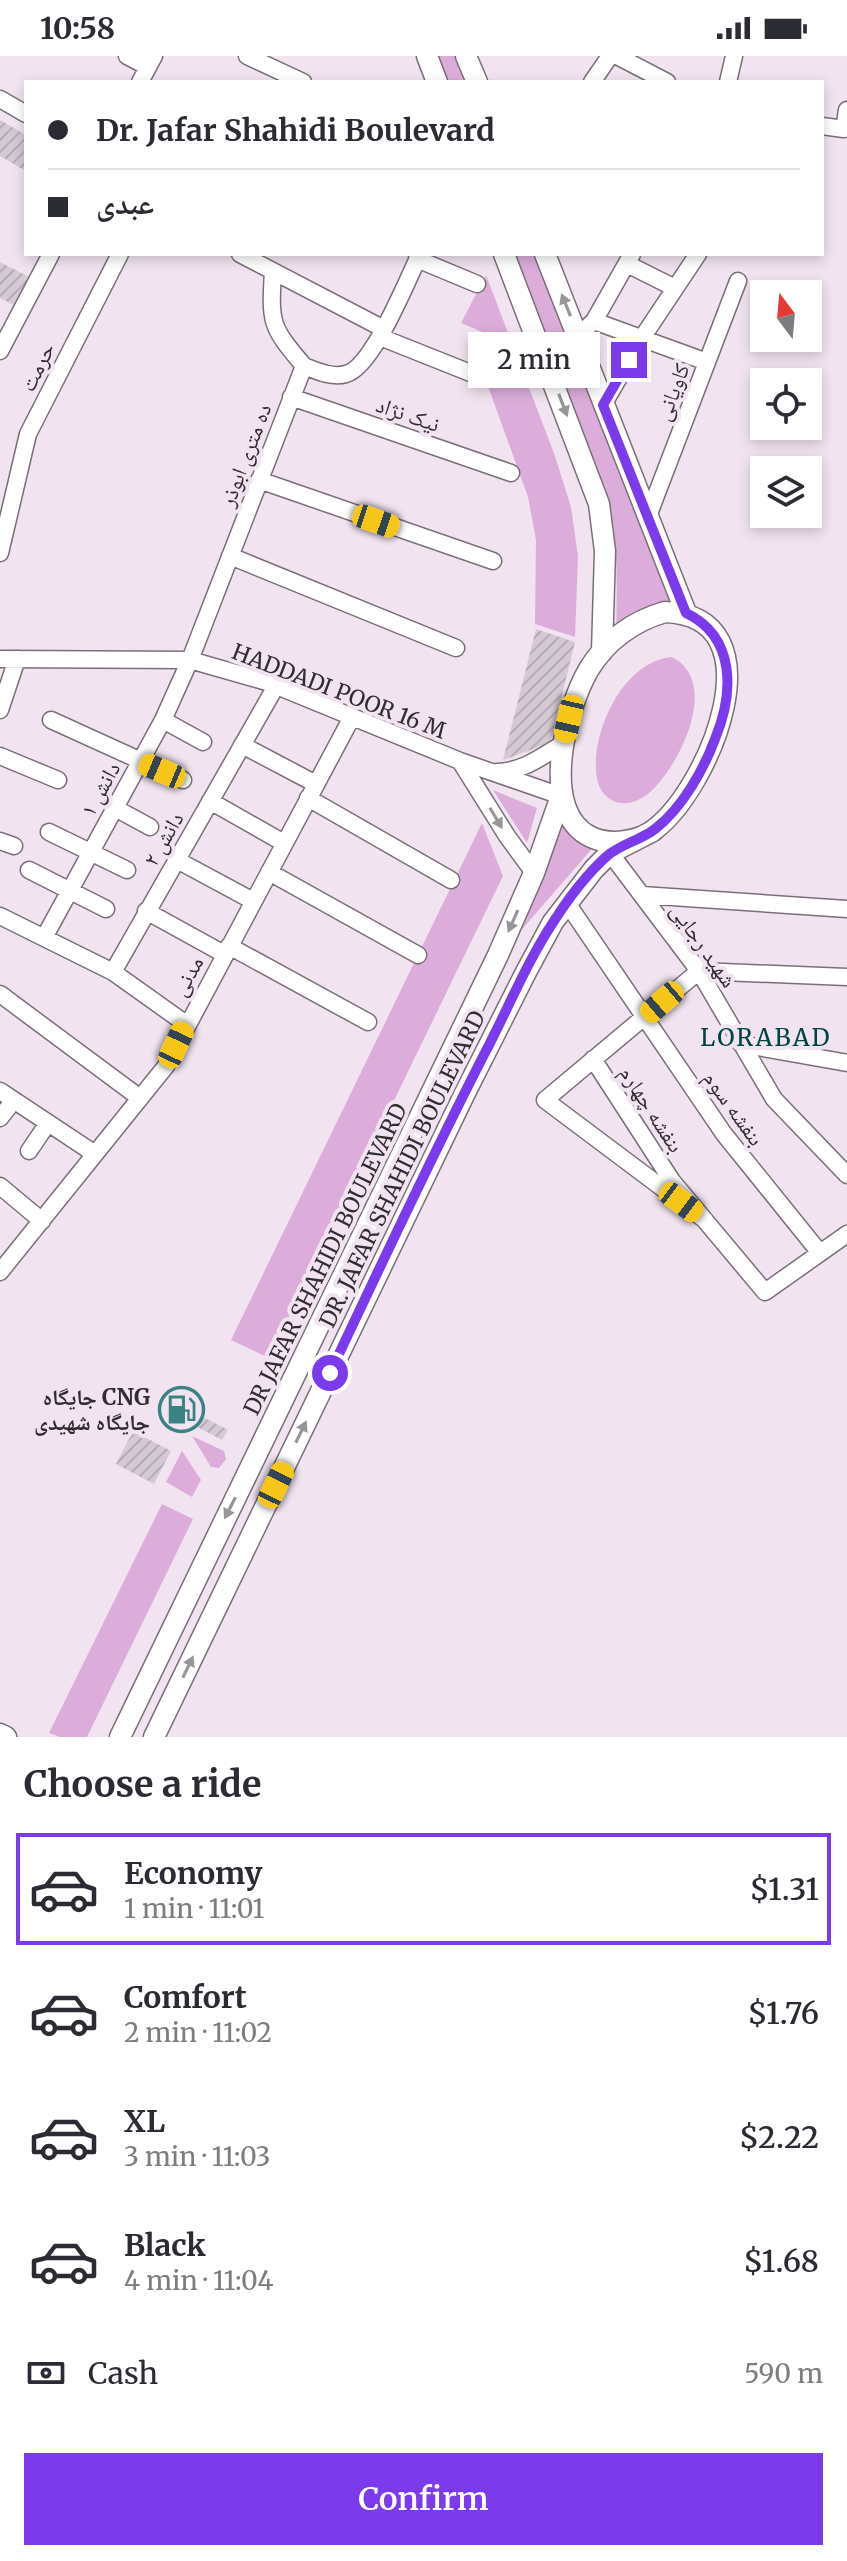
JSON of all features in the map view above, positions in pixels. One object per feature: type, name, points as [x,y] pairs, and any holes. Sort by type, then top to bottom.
[{"type":"main road","points":[[427,56],[436,80]]},
{"type":"main road","points":[[466,56],[476,80]]},
{"type":"main road","points":[[505,256],[599,504],[605,551],[602,652]]},
{"type":"main road","points":[[551,258],[603,405],[686,613]]},
{"type":"main road","points":[[665,612],[686,613],[703,621],[715,634],[723,653],[727,689],[724,714],[707,759],[682,799],[653,831],[615,842],[590,836],[573,822],[561,796],[564,743],[580,689],[589,669],[602,652],[635,623],[665,612]]},
{"type":"main road","name":"DR JAFAR SHAHIDI BOULEVARD","points":[[120,1737],[472,1010],[534,873],[561,796]]},
{"type":"main road","name":"DR. JAFAR SHAHIDI BOULEVARD","points":[[154,1737],[465,1093],[553,922],[610,853],[653,831]]},
{"type":"main road","points":[[0,1734],[6,1737]]},
{"type":"street","points":[[127,56],[147,68]]},
{"type":"street","points":[[247,56],[299,80]]},
{"type":"street","points":[[593,80],[610,56]]},
{"type":"street","points":[[617,56],[658,80]]},
{"type":"street","points":[[728,80],[734,56]]},
{"type":"street","points":[[0,99],[24,113]]},
{"type":"street","points":[[824,126],[845,131],[847,110]]},
{"type":"street","points":[[0,351],[50,256]]},
{"type":"street","name":"حرمت","points":[[0,553],[4,519],[28,434],[119,256]]},
{"type":"street","points":[[244,256],[382,333],[483,378]]},
{"type":"street","points":[[273,271],[271,314],[274,328],[304,366],[326,374],[347,374],[362,363],[382,333],[418,256],[477,284]]},
{"type":"street","points":[[603,405],[642,338],[697,256]]},
{"type":"street","points":[[578,336],[594,321],[630,259],[675,288]]},
{"type":"street","name":"کاویانی","points":[[647,519],[738,281]]},
{"type":"street","points":[[594,321],[707,362]]},
{"type":"street","name":"ده متری ابوذر","points":[[190,660],[304,366]]},
{"type":"street","name":"نیک نژاد","points":[[291,397],[511,473]]},
{"type":"street","points":[[259,480],[493,561]]},
{"type":"street","points":[[230,556],[456,648]]},
{"type":"street","points":[[0,710],[9,659]]},
{"type":"street","name":"HADDADI POOR 16 M","points":[[9,659],[190,660],[276,686],[460,761],[561,796]]},
{"type":"street","name":"دانش ۱","points":[[45,936],[163,720],[190,660]]},
{"type":"street","name":"دانش ۲","points":[[113,972],[276,686]]},
{"type":"street","name":"مدنی","points":[[0,1272],[166,1066],[352,717]]},
{"type":"street","points":[[51,720],[183,780]]},
{"type":"street","points":[[163,720],[203,742]]},
{"type":"street","points":[[490,772],[513,771],[528,766],[564,743]]},
{"type":"street","points":[[242,745],[451,880]]},
{"type":"street","points":[[0,756],[58,780]]},
{"type":"street","points":[[460,761],[534,873]]},
{"type":"street","points":[[210,801],[284,843]]},
{"type":"street","points":[[115,808],[150,827]]},
{"type":"street","points":[[49,832],[127,870]]},
{"type":"street","name":"شهید رجایی","points":[[610,853],[699,971],[774,1099],[847,1175]]},
{"type":"street","points":[[177,860],[253,901]]},
{"type":"street","points":[[29,870],[106,909]]},
{"type":"street","points":[[269,872],[418,955]]},
{"type":"street","points":[[642,895],[847,909]]},
{"type":"street","name":"بنفشه سوم","points":[[567,903],[724,1134],[820,1253]]},
{"type":"street","points":[[146,911],[368,1022]]},
{"type":"street","points":[[0,916],[113,972],[186,1024]]},
{"type":"street","points":[[705,1220],[545,1100],[699,971],[847,977]]},
{"type":"street","points":[[0,994],[140,1098]]},
{"type":"street","points":[[741,1044],[847,1063]]},
{"type":"street","name":"بنفشه چهارم","points":[[593,1059],[672,1181],[765,1292],[820,1253]]},
{"type":"street","points":[[0,1118],[7,1095],[95,1154]]},
{"type":"street","points":[[29,1151],[48,1123]]},
{"type":"street","points":[[0,1186],[42,1221]]},
{"type":"street","points":[[820,1253],[847,1234]]},
{"type":"shaded area","points":[[437,56],[457,56],[466,80],[446,80]]},
{"type":"shaded area","points":[[515,256],[535,256],[676,617],[616,636],[615,546],[606,492]]},
{"type":"shaded area","points":[[486,275],[555,456],[571,507],[578,556],[575,637],[535,624],[536,540],[528,497],[480,364],[494,337],[461,323]]},
{"type":"shaded area","points":[[672,657],[686,669],[693,685],[694,704],[683,745],[673,764],[649,793],[630,803],[613,801],[601,789],[596,769],[600,734],[607,716],[616,698],[640,670],[655,661]]},
{"type":"shaded area","points":[[493,790],[537,808],[527,843]]},
{"type":"shaded area","points":[[567,815],[603,836],[505,949]]},
{"type":"shaded area","points":[[482,823],[503,876],[269,1358],[231,1340]]},
{"type":"shaded area","points":[[192,1436],[224,1451],[226,1459],[219,1468],[211,1467]]},
{"type":"shaded area","points":[[182,1451],[201,1480],[192,1497],[166,1482]]},
{"type":"shaded area","points":[[162,1504],[193,1519],[87,1737],[60,1737],[49,1733]]},
{"type":"building","points":[[0,120],[24,134],[24,170],[0,156]]},
{"type":"building","points":[[0,262],[31,278],[16,306],[0,298]]},
{"type":"building","points":[[536,629],[575,642],[550,743],[503,760]]},
{"type":"building","points":[[176,1403],[228,1430],[222,1440],[171,1413]]},
{"type":"building","points":[[133,1431],[171,1451],[154,1484],[116,1464]]},
{"type":"place","name":"جایگاه CNG جایگاه شهیدی","points":[[181,1410]]},
{"type":"district","name":"LORABAD","points":[[766,1037]]},
{"type":"route","points":[[330,1373],[465,1093],[553,922],[610,853],[653,831],[666,819],[707,759],[724,714],[727,689],[723,653],[715,634],[703,621],[686,613],[603,405],[629,360]]}]
